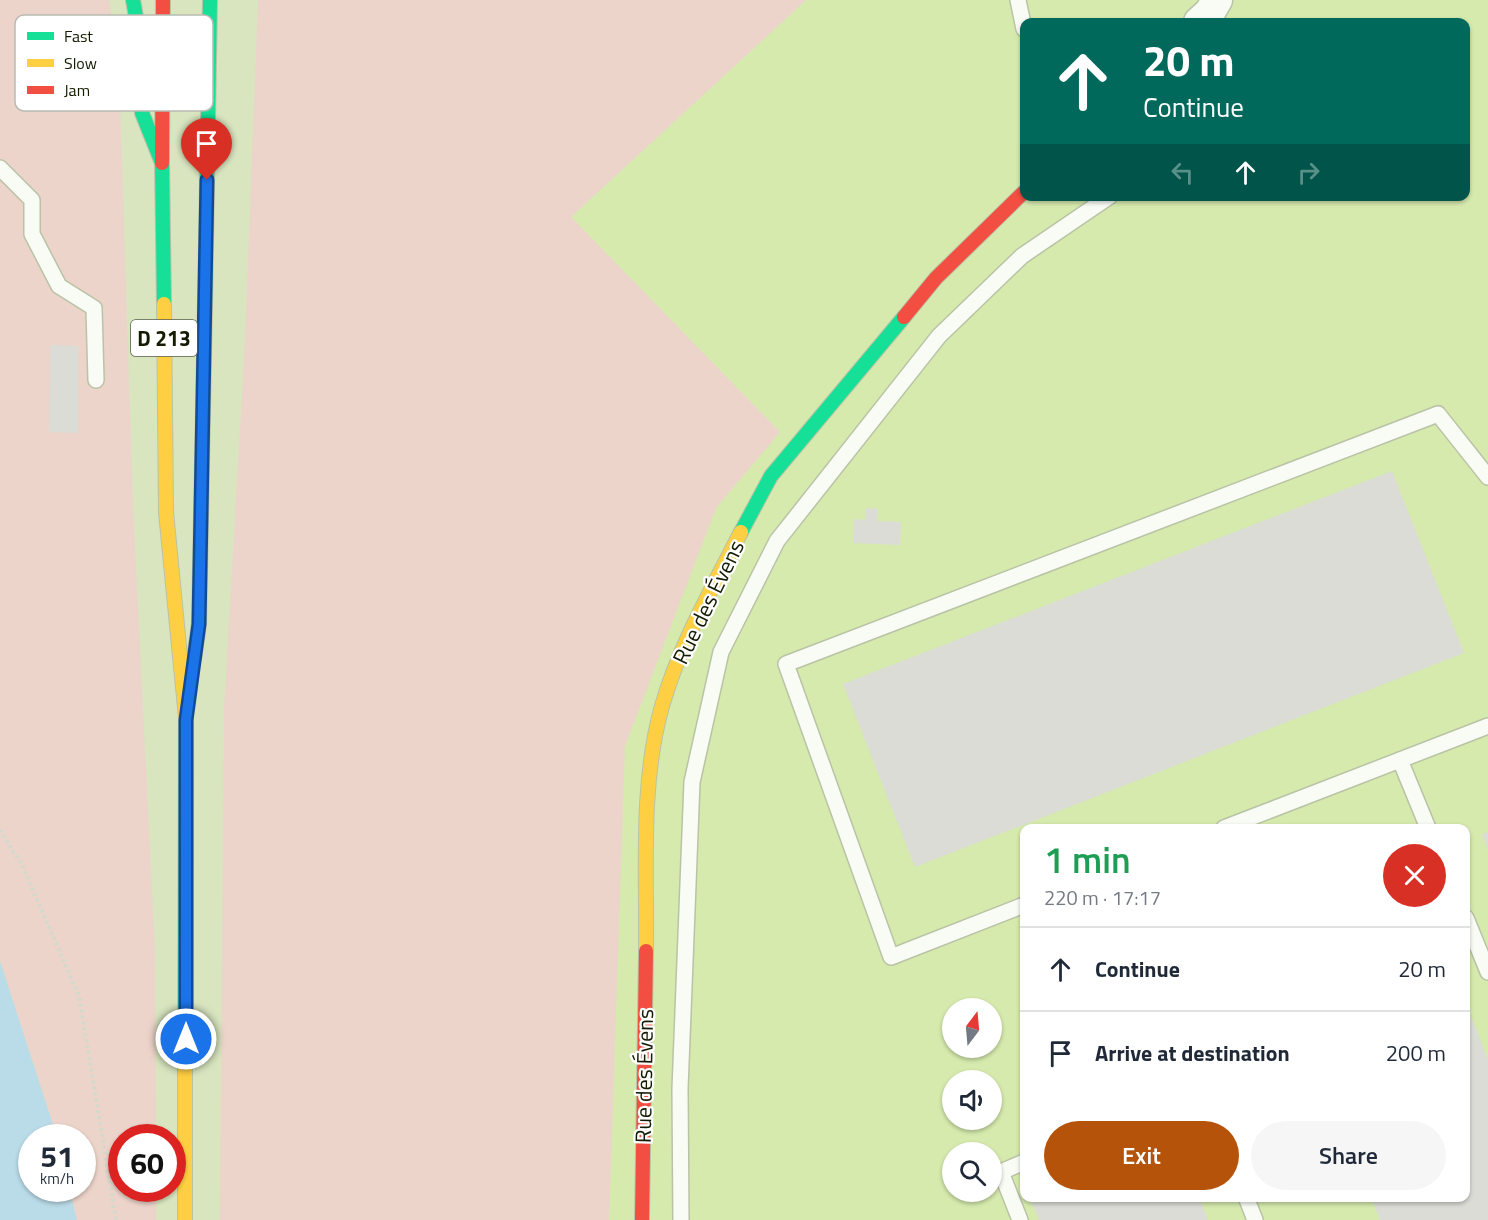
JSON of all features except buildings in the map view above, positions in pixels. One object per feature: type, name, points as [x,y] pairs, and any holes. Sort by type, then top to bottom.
[{"type":"main road","points":[[133,0],[136,15]]},
{"type":"main road","name":"D 213","points":[[163,0],[163,15]]},
{"type":"main road","name":"D 213","points":[[210,0],[210,15]]},
{"type":"main road","points":[[142,111],[162,164]]},
{"type":"main road","name":"D 213","points":[[162,111],[166,512],[186,720],[185,1220]]},
{"type":"main road","name":"D 213","points":[[186,720],[199,624],[208,111]]},
{"type":"main road","name":"Rue des Évens","points":[[642,1220],[648,791],[662,707],[689,632],[771,476],[936,278],[1020,196]]},
{"type":"lane","points":[[1018,0],[1022,18]]},
{"type":"lane","points":[[0,168],[32,200],[32,234],[59,286],[94,308],[96,380]]},
{"type":"lane","points":[[681,1220],[680,1089],[692,782],[721,652],[777,541],[939,336],[1022,256],[1103,201]]},
{"type":"lane","points":[[1020,907],[891,957],[786,663],[1438,414],[1488,477]]},
{"type":"lane","points":[[1234,824],[1488,726]]},
{"type":"lane","points":[[1400,760],[1426,824]]},
{"type":"lane","points":[[1470,928],[1488,972]]},
{"type":"lane","points":[[1020,1164],[1001,1172],[1020,1220]]},
{"type":"lane","points":[[1248,1202],[1255,1220]]},
{"type":"path","points":[[0,831],[22,865],[79,996],[116,1220]]},
{"type":"shaded area","points":[[0,0],[109,0],[111,15],[15,15],[15,111],[120,111],[133,507],[155,953],[156,1124],[108,1124],[108,1202],[156,1202],[156,1220],[77,1220],[72,1202],[96,1202],[96,1124],[53,1124],[0,961]]},
{"type":"shaded area","points":[[258,0],[806,0],[571,217],[780,432],[716,508],[625,746],[609,1220],[220,1220],[224,710],[245,341]]},
{"type":"shaded area","points":[[806,0],[1488,0],[1488,1220],[609,1220],[625,746],[716,508],[780,432],[571,217]]},
{"type":"water","points":[[0,961],[53,1124],[18,1124],[18,1202],[72,1202],[77,1220],[0,1220]]},
{"type":"traffic: fast","points":[[133,0],[136,15]]},
{"type":"traffic: fast","points":[[210,0],[210,15]]},
{"type":"traffic: fast","points":[[142,111],[162,163],[164,304]]},
{"type":"traffic: fast","points":[[205,301],[208,111]]},
{"type":"traffic: fast","points":[[741,532],[771,476],[904,317]]},
{"type":"traffic: fast","points":[[185,1053],[186,718]]},
{"type":"traffic: slow","points":[[194,659],[199,624],[205,301]]},
{"type":"traffic: slow","points":[[164,304],[166,512],[186,718]]},
{"type":"traffic: slow","points":[[646,951],[646,827],[650,766],[655,736],[669,683],[678,661],[697,617],[741,532]]},
{"type":"traffic: slow","points":[[185,1053],[185,1220]]},
{"type":"traffic: jam","points":[[163,0],[163,15]]},
{"type":"traffic: jam","points":[[162,111],[162,163]]},
{"type":"traffic: jam","points":[[904,317],[936,278],[1020,196]]},
{"type":"traffic: jam","points":[[642,1220],[646,951]]},
{"type":"route","points":[[186,1039],[186,720],[199,624],[207,180]]}]
